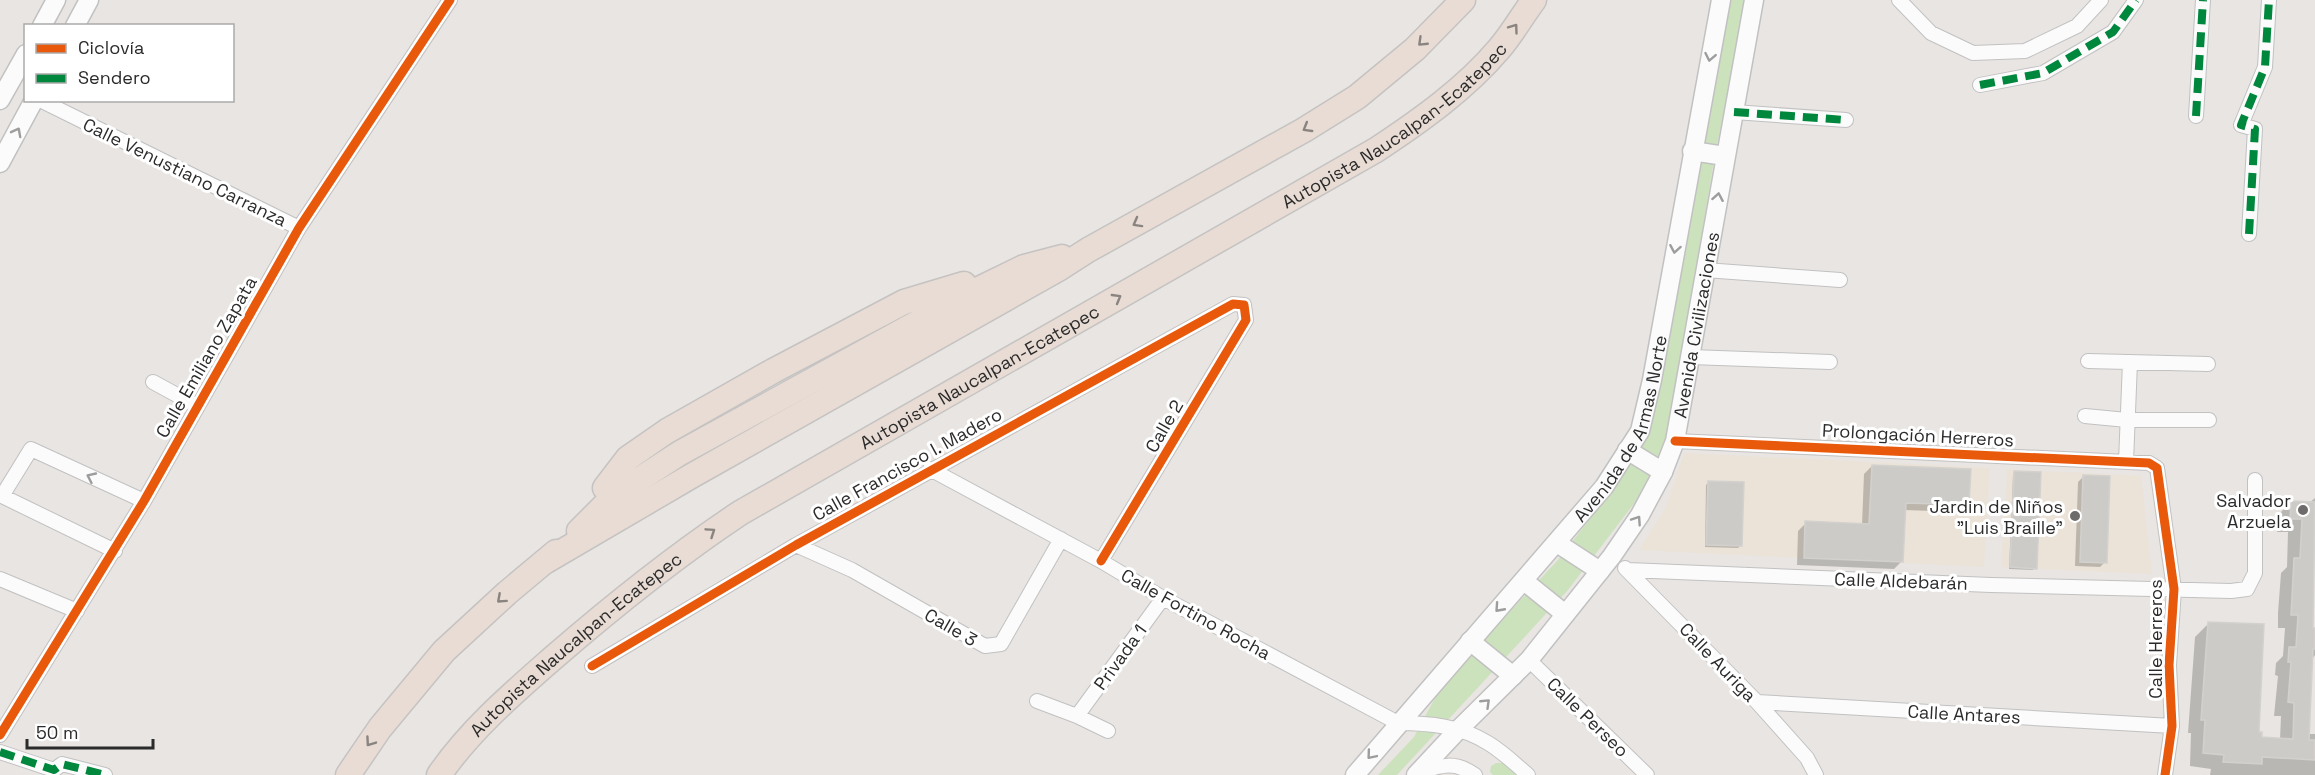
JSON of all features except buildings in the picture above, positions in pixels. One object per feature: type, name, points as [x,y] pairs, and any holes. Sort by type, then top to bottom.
[{"type":"highway","points":[[546,561],[1088,250],[1304,130],[1357,97],[1415,49],[1463,0]]},
{"type":"highway","name":"Autopista Naucalpan-Ecatepec","points":[[439,775],[493,712],[606,612],[688,548],[740,513],[1376,150],[1412,126],[1460,88],[1498,50],[1534,0]]},
{"type":"highway","points":[[546,561],[628,458],[686,420],[904,302],[1088,250]]},
{"type":"highway","points":[[575,535],[686,464],[792,403],[1046,266],[1088,250]]},
{"type":"highway","points":[[348,775],[380,728],[444,651],[575,535],[615,495],[680,453],[979,289],[1024,267]]},
{"type":"main road","points":[[43,24],[56,0]]},
{"type":"main road","points":[[76,24],[89,0]]},
{"type":"main road","name":"Avenida de Armas Norte","points":[[1355,775],[1604,487],[1640,431],[1652,380],[1721,0]]},
{"type":"main road","name":"Avenida Civilizaciones","points":[[1418,773],[1529,660],[1612,556],[1640,515],[1663,472],[1675,441],[1754,0]]},
{"type":"main road","points":[[0,100],[24,58]]},
{"type":"main road","points":[[0,163],[33,102]]},
{"type":"main road","points":[[1692,151],[1725,156]]},
{"type":"main road","points":[[1627,450],[1663,472]]},
{"type":"main road","points":[[1557,543],[1600,571]]},
{"type":"main road","points":[[1524,581],[1565,614]]},
{"type":"main road","points":[[1470,641],[1513,676]]},
{"type":"street","name":"Calle Emiliano Zapata","points":[[0,735],[7,711],[77,611],[115,550],[299,228],[450,0]]},
{"type":"street","points":[[1899,0],[1931,33],[1973,53],[2025,51],[2077,26],[2101,0]]},
{"type":"street","points":[[1980,85],[2043,73],[2113,32],[2136,0]]},
{"type":"street","points":[[2196,116],[2203,0]]},
{"type":"street","points":[[2249,234],[2255,129],[2241,125],[2265,67],[2269,0]]},
{"type":"street","name":"Calle Venustiano Carranza","points":[[44,102],[299,228]]},
{"type":"street","points":[[1734,112],[1846,120]]},
{"type":"street","points":[[1705,270],[1840,280]]},
{"type":"street","name":"Calle Francisco I. Madero","points":[[592,666],[796,545],[930,469],[1233,304],[1244,305]]},
{"type":"street","name":"Calle 2","points":[[1101,561],[1246,320],[1244,305]]},
{"type":"street","points":[[1691,357],[1830,362]]},
{"type":"street","points":[[2088,361],[2208,364]]},
{"type":"street","points":[[2126,462],[2130,362]]},
{"type":"street","points":[[153,382],[197,406]]},
{"type":"street","points":[[2085,416],[2127,420],[2209,420]]},
{"type":"street","name":"Prolongación Herreros","points":[[1675,441],[2149,463],[2157,468]]},
{"type":"street","points":[[115,550],[2,496],[31,449],[144,501]]},
{"type":"street","name":"Calle Herreros","points":[[2157,468],[2174,589],[2169,665],[2172,726],[2165,775]]},
{"type":"street","name":"Calle Fortino Rocha","points":[[930,469],[1101,561],[1163,598],[1398,723]]},
{"type":"street","name":"Calle Aldebarán","points":[[1628,570],[1991,585],[2231,591],[2247,589],[2255,573],[2255,480]]},
{"type":"street","name":"Calle 3","points":[[796,545],[852,570],[985,646],[993,646],[1001,644],[1061,539]]},
{"type":"street","name":"Calle Auriga","points":[[1612,556],[1757,702],[1807,758],[1816,775]]},
{"type":"street","points":[[0,579],[77,611]]},
{"type":"street","name":"Privada 1","points":[[1077,716],[1163,598]]},
{"type":"street","name":"Calle Perseo","points":[[1529,660],[1647,775]]},
{"type":"street","points":[[1036,701],[1077,716],[1108,731]]},
{"type":"street","name":"Calle Antares","points":[[1757,702],[2172,726]]},
{"type":"street","points":[[1398,723],[1430,723],[1472,734],[1489,743],[1528,775]]},
{"type":"street","points":[[0,752],[54,770],[62,765],[105,775]]},
{"type":"street","points":[[1418,773],[1460,765],[1475,775]]},
{"type":"shaded area","points":[[1684,453],[1990,468],[1984,567],[1639,550],[1665,509]]},
{"type":"shaded area","name":"Jardin de Niños \"Luis Braille\"","points":[[2007,469],[2141,476],[2152,574],[2001,567]]},
{"type":"green space","points":[[1729,0],[1746,0],[1742,29],[1715,154],[1668,442],[1636,501],[1568,590],[1397,775],[1378,775],[1414,737],[1443,683],[1558,560],[1614,488],[1647,438],[1661,384],[1678,270]]},
{"type":"green space","points":[[1503,763],[1517,775],[1493,775],[1490,772],[1491,766]]},
{"type":"marked path","points":[[1980,85],[2043,73],[2113,32],[2136,0]]},
{"type":"marked path","points":[[2196,116],[2203,0]]},
{"type":"marked path","points":[[2249,234],[2255,129],[2241,125],[2265,67],[2269,0]]},
{"type":"marked path","points":[[1734,112],[1846,120]]},
{"type":"marked path","points":[[0,752],[54,770],[62,764],[105,775]]},
{"type":"cycle path","points":[[0,735],[144,501],[299,228],[450,0]]},
{"type":"cycle path","points":[[592,666],[796,545],[1233,304],[1244,305],[1246,320],[1101,561]]},
{"type":"cycle path","points":[[1675,441],[2149,463],[2157,468],[2174,589],[2169,665],[2172,726],[2165,775]]},
{"type":"place","name":"Salvador Arzuela","points":[[2303,510]]},
{"type":"place","name":"Jardin de Niños \"Luis Braille\"","points":[[2075,516]]}]
